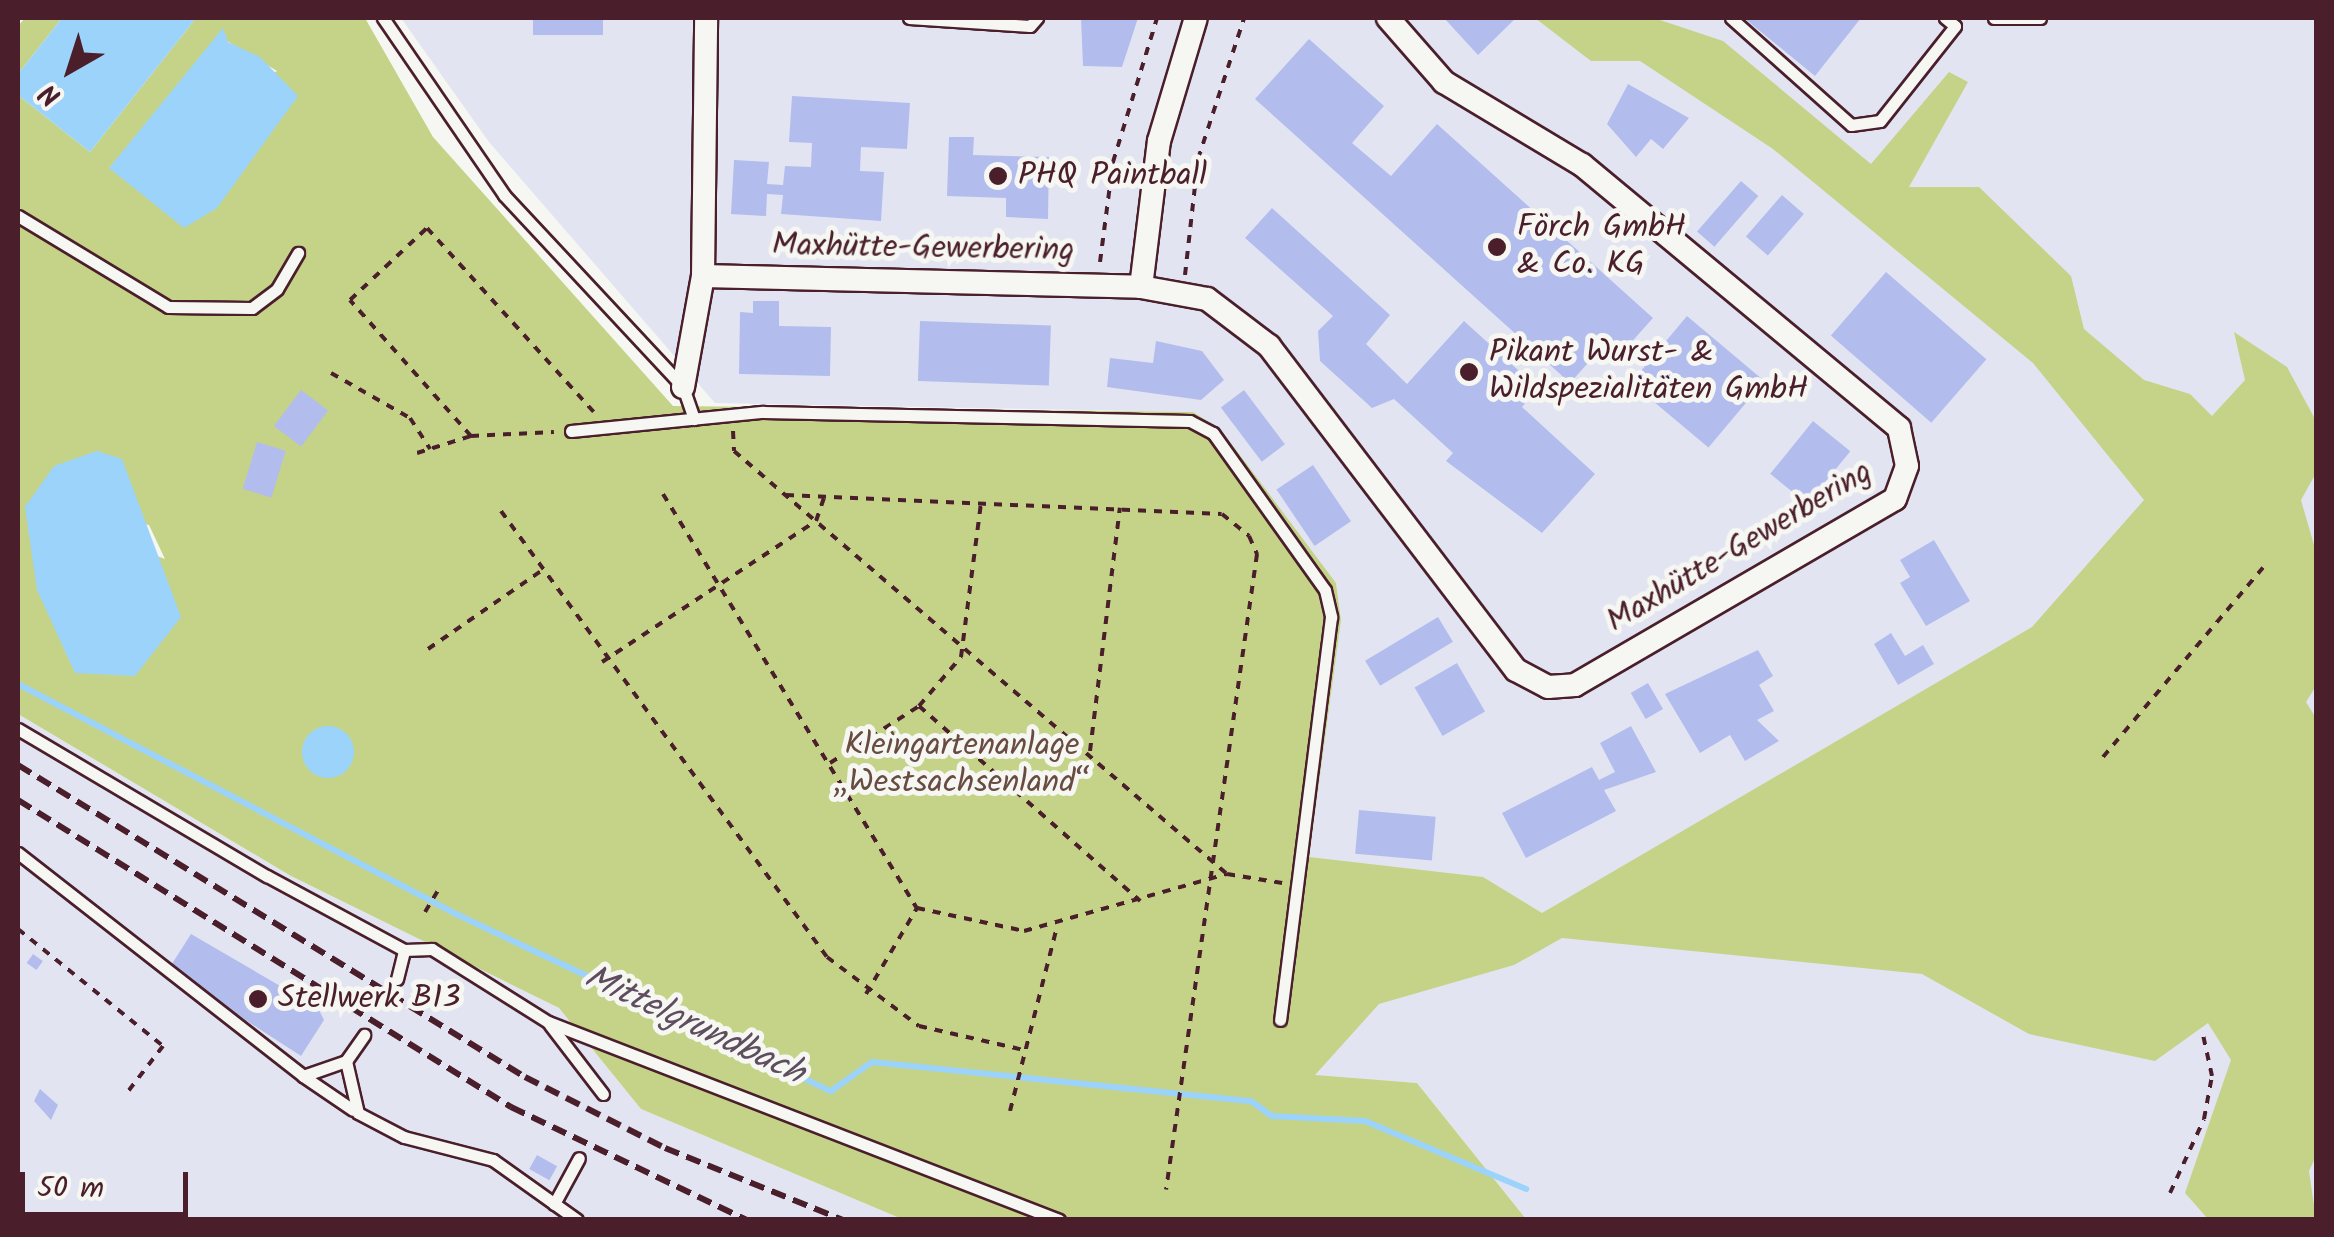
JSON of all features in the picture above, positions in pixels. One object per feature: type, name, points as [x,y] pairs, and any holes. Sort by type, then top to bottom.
[{"type":"street","points":[[682,387],[703,276],[706,18]]},
{"type":"street","points":[[1141,287],[1159,141],[1196,18]]},
{"type":"street","name":"Maxhütte-Gewerbering","points":[[703,276],[1141,287],[1184,294],[1228,310],[1270,346],[1516,670],[1548,687],[1575,684],[1895,499],[1907,466],[1899,428],[1582,165],[1444,82],[1388,18]]},
{"type":"lane","points":[[384,18],[504,195],[682,387],[694,420]]},
{"type":"lane","points":[[910,18],[1030,26],[1037,18]]},
{"type":"lane","points":[[1731,18],[1851,125],[1880,120],[1954,20]]},
{"type":"lane","points":[[1994,18],[2040,18]]},
{"type":"lane","points":[[18,216],[183,309],[252,308],[298,252]]},
{"type":"lane","points":[[571,431],[724,417],[1190,421],[1213,433],[1325,590],[1331,617],[1280,1020]]},
{"type":"lane","points":[[18,729],[404,950],[432,950],[548,1022],[1059,1220]]},
{"type":"lane","points":[[18,853],[164,977],[358,1113],[404,1137],[493,1160],[577,1220]]},
{"type":"lane","points":[[397,979],[404,950]]},
{"type":"lane","points":[[548,1022],[580,1052],[603,1094]]},
{"type":"lane","points":[[303,1076],[346,1061],[364,1035]]},
{"type":"lane","points":[[346,1061],[358,1113]]},
{"type":"lane","points":[[554,1204],[579,1158]]},
{"type":"path","points":[[1094,286],[1113,162],[1157,18]]},
{"type":"path","points":[[1184,294],[1198,159],[1244,18]]},
{"type":"path","points":[[471,436],[350,300],[427,228],[606,428]]},
{"type":"path","points":[[331,374],[410,418],[430,448]]},
{"type":"path","points":[[724,417],[734,451],[1090,752],[1226,874]]},
{"type":"path","points":[[417,453],[471,436],[571,431]]},
{"type":"path","points":[[663,494],[917,908],[1024,931],[1057,927],[1226,874],[1296,886]]},
{"type":"path","points":[[786,495],[1120,508],[1222,514],[1240,520],[1257,554],[1214,878],[1166,1190]]},
{"type":"path","points":[[602,662],[816,521],[824,495]]},
{"type":"path","points":[[829,764],[918,706],[965,647],[981,503]]},
{"type":"path","points":[[1090,752],[1120,508]]},
{"type":"path","points":[[501,511],[602,662],[795,923],[866,994],[920,1026],[1024,1050]]},
{"type":"path","points":[[2103,757],[2263,568]]},
{"type":"path","points":[[428,649],[541,570]]},
{"type":"path","points":[[918,706],[1142,903]]},
{"type":"path","points":[[425,912],[440,885]]},
{"type":"path","points":[[866,994],[917,908]]},
{"type":"path","points":[[1010,1110],[1057,927]]},
{"type":"path","points":[[18,929],[163,1046],[126,1094]]},
{"type":"path","points":[[2170,1193],[2204,1119],[2212,1076],[2202,1030]]},
{"type":"shaded area","points":[[401,18],[2316,18],[2316,1219],[1526,1219],[1417,1083],[1276,1074],[1341,619],[1336,583],[1193,412],[715,403],[489,142]]},
{"type":"shaded area","points":[[18,714],[291,876],[559,1008],[641,1109],[902,1219],[18,1219]]},
{"type":"green space","points":[[25,18],[62,18],[18,74],[18,26]]},
{"type":"green space","name":"Kleingartenanlage „Westsachsenland“","points":[[196,18],[365,18],[433,137],[673,406],[1193,412],[1221,430],[1336,583],[1341,620],[1309,857],[1483,877],[1542,913],[2032,627],[2144,500],[2033,363],[1773,149],[1640,61],[1591,61],[1535,18],[1654,18],[1723,41],[1871,164],[1949,72],[1968,82],[1909,187],[1979,187],[2071,276],[2084,329],[2144,380],[2190,394],[2212,416],[2245,380],[2234,332],[2287,367],[2316,421],[2316,473],[2301,500],[2316,552],[2316,686],[2306,702],[2316,718],[2316,1156],[2309,1171],[2316,1219],[2208,1219],[2185,1193],[2231,1060],[2208,1023],[2155,1061],[2029,1034],[1922,974],[1562,938],[1514,965],[1379,1004],[1315,1075],[1417,1083],[1526,1219],[902,1219],[641,1109],[559,1008],[291,876],[18,714],[18,95],[90,152]],"holes":[[[227,41],[277,71],[109,168]],[[25,507],[149,525],[165,559]]]},
{"type":"water","points":[[62,18],[196,18],[90,152],[18,95],[18,74]]},
{"type":"water","points":[[223,28],[228,42],[260,57],[298,96],[217,208],[184,228],[109,168]]},
{"type":"water","points":[[97,451],[122,459],[181,617],[135,676],[75,673],[37,590],[25,507],[54,466]]},
{"type":"water","points":[[328,726],[346,734],[354,752],[346,770],[328,778],[310,770],[302,752],[310,734]]},
{"type":"building","points":[[533,18],[603,18],[603,35],[533,35]]},
{"type":"building","points":[[1081,18],[1138,18],[1122,67],[1083,66]]},
{"type":"building","points":[[1444,18],[1516,18],[1478,55]]},
{"type":"building","points":[[1744,18],[1861,18],[1815,76]]},
{"type":"building","name":"Förch GmbH & Co. KG","points":[[1309,39],[1384,106],[1352,143],[1391,176],[1437,124],[1653,318],[1619,356],[1606,343],[1570,383],[1255,99]]},
{"type":"building","name":"Förch GmbH & Co. KG","points":[[1628,84],[1689,118],[1663,149],[1651,139],[1636,157],[1607,124]]},
{"type":"building","points":[[792,96],[910,103],[907,149],[861,147],[860,171],[884,172],[881,221],[781,214],[783,195],[767,194],[766,216],[731,214],[734,160],[769,162],[767,184],[783,185],[785,166],[811,167],[812,143],[789,142]]},
{"type":"building","name":"PHQ Paintball","points":[[949,137],[974,137],[973,155],[1049,157],[1048,219],[1006,217],[1006,198],[947,196]]},
{"type":"building","points":[[1741,181],[1758,196],[1714,247],[1697,232]]},
{"type":"building","points":[[1782,195],[1804,214],[1768,256],[1746,237]]},
{"type":"building","name":"Pikant Wurst- & Wildspezialitäten GmbH","points":[[1272,208],[1390,315],[1366,344],[1407,384],[1464,321],[1538,388],[1522,407],[1595,474],[1542,533],[1446,461],[1453,453],[1394,399],[1372,408],[1320,361],[1318,331],[1333,316],[1245,238]]},
{"type":"building","points":[[1886,272],[1986,359],[1931,423],[1831,335]]},
{"type":"building","points":[[753,301],[779,301],[779,326],[831,327],[830,376],[739,374],[740,312],[753,313]]},
{"type":"building","points":[[1687,316],[1764,381],[1708,448],[1631,383]]},
{"type":"building","points":[[920,321],[1051,326],[1049,386],[918,381]]},
{"type":"building","points":[[1156,341],[1202,351],[1224,380],[1201,400],[1107,387],[1110,358],[1153,363]]},
{"type":"building","points":[[301,390],[328,410],[301,446],[274,426]]},
{"type":"building","points":[[1244,390],[1285,444],[1262,462],[1221,407]]},
{"type":"building","points":[[1813,421],[1850,451],[1808,504],[1770,474]]},
{"type":"building","points":[[257,442],[286,451],[271,498],[243,489]]},
{"type":"building","points":[[1313,465],[1351,521],[1315,546],[1277,490]]},
{"type":"building","points":[[1934,540],[1970,601],[1926,626],[1900,583],[1910,577],[1900,560]]},
{"type":"building","points":[[1438,617],[1453,642],[1380,686],[1365,661]]},
{"type":"building","points":[[1891,633],[1905,656],[1923,645],[1934,664],[1898,685],[1874,644]]},
{"type":"building","points":[[1758,650],[1773,676],[1759,685],[1774,711],[1757,720],[1779,741],[1745,761],[1730,735],[1700,753],[1665,694]]},
{"type":"building","points":[[1457,663],[1485,711],[1443,736],[1415,688]]},
{"type":"building","points":[[1648,683],[1663,709],[1646,719],[1631,693]]},
{"type":"building","points":[[1631,726],[1656,772],[1604,790],[1616,811],[1526,858],[1502,813],[1592,767],[1599,780],[1615,772],[1600,743]]},
{"type":"building","points":[[1359,810],[1436,817],[1432,861],[1355,854]]},
{"type":"building","name":"Stellwerk B13","points":[[191,934],[318,1008],[324,1020],[301,1056],[168,970]]},
{"type":"building","points":[[33,954],[43,961],[37,970],[27,963]]},
{"type":"building","points":[[40,1089],[58,1105],[51,1120],[34,1101]]},
{"type":"building","points":[[537,1155],[557,1166],[549,1180],[529,1169]]},
{"type":"waterway","name":"Mittelgrundbach","points":[[18,684],[456,914],[831,1091],[872,1062],[1251,1101],[1272,1116],[1365,1121],[1526,1189]]},
{"type":"railway","points":[[18,765],[525,1077],[665,1148],[843,1220]]},
{"type":"railway","points":[[18,800],[511,1107],[747,1220]]},
{"type":"railway","points":[[18,1219],[24,1220]]},
{"type":"place","name":"PHQ Paintball","points":[[998,176]]},
{"type":"place","name":"Förch GmbH & Co. KG","points":[[1497,247]]},
{"type":"place","name":"Pikant Wurst- & Wildspezialitäten GmbH","points":[[1469,372]]},
{"type":"place","name":"Stellwerk B13","points":[[258,999]]}]
